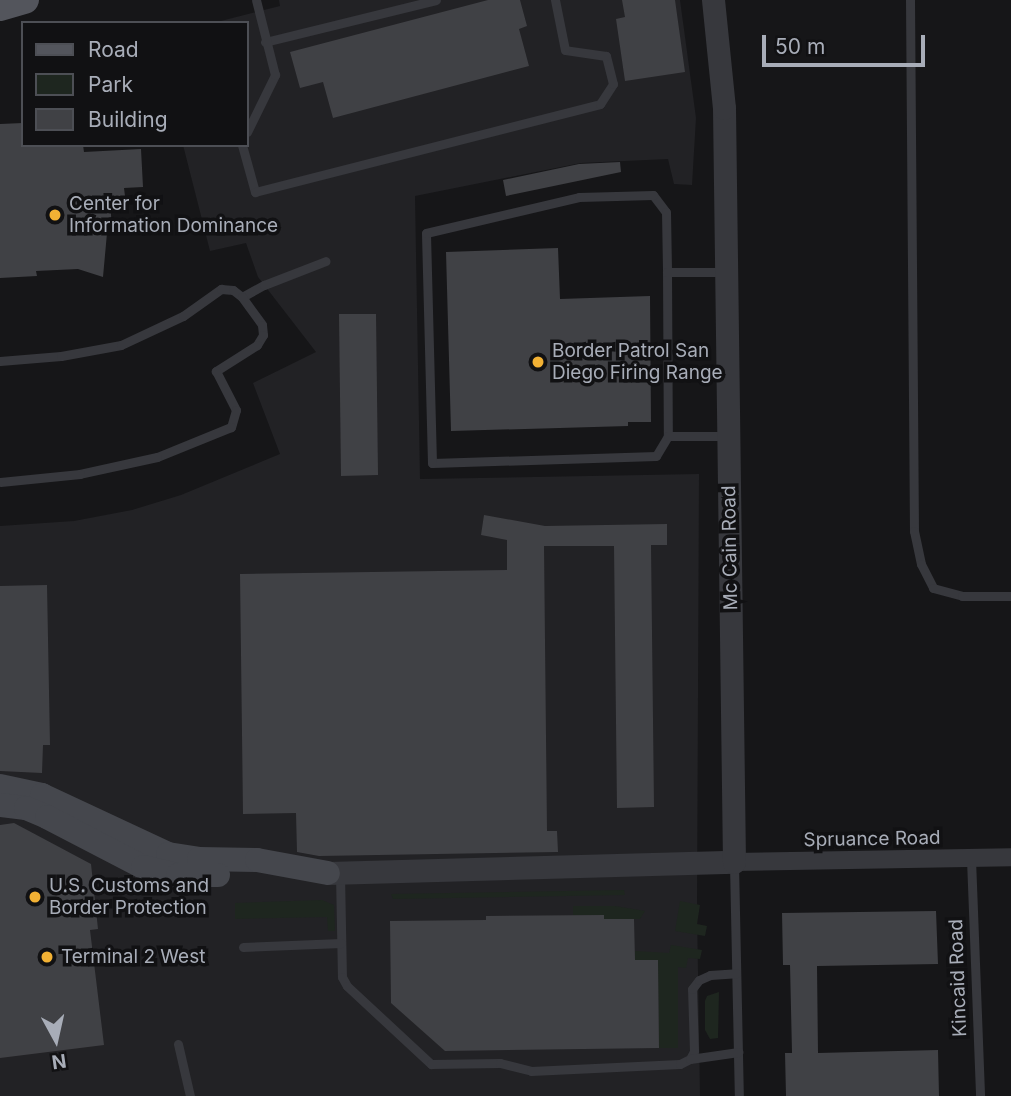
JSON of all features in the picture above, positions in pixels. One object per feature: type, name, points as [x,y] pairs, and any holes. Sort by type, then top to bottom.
[{"type":"main road","points":[[0,7],[25,0]]},
{"type":"main road","points":[[0,786],[42,795],[168,854],[200,859],[257,860],[334,873]]},
{"type":"main road","points":[[0,805],[26,808],[69,828],[124,859],[163,873],[295,876],[334,873]]},
{"type":"street","name":"Mc Cain Road","points":[[713,0],[724,108],[734,862]]},
{"type":"street","name":"Spruance Road","points":[[734,862],[1011,857]]},
{"type":"street","points":[[334,873],[734,862]]},
{"type":"lane","points":[[248,130],[275,75],[256,0]]},
{"type":"lane","points":[[265,42],[436,0]]},
{"type":"lane","points":[[243,147],[255,192],[600,104],[613,84],[606,57],[565,50],[555,0]]},
{"type":"lane","points":[[910,0],[914,531],[921,564],[933,588],[962,596],[1011,596]]},
{"type":"lane","points":[[653,195],[666,212],[667,272],[668,436],[656,456],[432,463],[426,233],[579,197],[653,195]]},
{"type":"lane","points":[[242,297],[264,285],[326,261]]},
{"type":"lane","points":[[667,272],[726,272]]},
{"type":"lane","points":[[0,361],[61,356],[121,345],[183,316],[221,289],[233,290],[242,297],[262,325],[263,335],[257,345],[216,371],[236,410],[231,427],[157,457],[80,474],[0,482]]},
{"type":"lane","points":[[668,436],[729,436]]},
{"type":"lane","name":"Kincaid Road","points":[[971,859],[979,1096]]},
{"type":"lane","name":"Mc Cain Road","points":[[734,862],[739,1096]]},
{"type":"lane","points":[[334,873],[342,976],[347,986],[431,1064],[500,1063],[531,1071],[680,1064],[690,1059],[738,1052]]},
{"type":"lane","points":[[243,947],[341,943]]},
{"type":"lane","points":[[690,1059],[694,1051],[692,989],[699,980],[710,975],[736,973]]},
{"type":"lane","points":[[178,1044],[190,1096]]},
{"type":"shaded area","points":[[279,0],[680,0],[696,118],[692,185],[674,184],[668,159],[581,163],[415,196],[420,479],[699,474],[697,911],[700,1096],[0,1096],[0,526],[74,521],[132,510],[181,495],[280,454],[253,383],[316,352],[258,277],[246,243],[210,251],[184,147],[248,147],[248,21],[221,21],[280,6]]},
{"type":"green space","points":[[624,890],[625,895],[393,899],[391,894]]},
{"type":"green space","points":[[322,900],[334,905],[335,931],[328,931],[327,917],[235,919],[235,903]]},
{"type":"green space","points":[[680,901],[700,905],[697,924],[707,926],[705,936],[675,931]]},
{"type":"green space","points":[[573,906],[615,906],[645,911],[640,919],[604,919],[603,915],[573,915]]},
{"type":"green space","points":[[671,945],[702,950],[700,959],[688,958],[686,968],[678,967],[678,1048],[659,1048],[658,961],[635,960],[635,951],[669,953]]},
{"type":"green space","points":[[719,992],[718,1038],[710,1039],[705,1030],[705,1001],[707,996]]},
{"type":"building","points":[[488,0],[520,0],[527,26],[519,29],[529,66],[333,118],[323,82],[300,88],[290,52]]},
{"type":"building","points":[[622,0],[675,0],[685,72],[625,81],[616,19],[625,17]]},
{"type":"building","name":"Center for Information Dominance","points":[[21,123],[21,147],[83,147],[84,152],[141,149],[143,187],[124,188],[125,196],[110,197],[112,232],[107,233],[103,277],[78,269],[36,271],[37,276],[0,278],[0,124]]},
{"type":"building","points":[[620,162],[621,172],[506,196],[503,180],[579,164]]},
{"type":"building","name":"Border Patrol San Diego Firing Range","points":[[558,248],[560,299],[650,296],[651,422],[628,422],[628,426],[451,431],[446,252]]},
{"type":"building","points":[[339,314],[376,314],[378,475],[341,476]]},
{"type":"building","points":[[484,515],[545,526],[667,524],[667,545],[651,545],[654,807],[617,808],[614,546],[544,546],[547,831],[557,831],[558,852],[319,856],[297,852],[296,813],[243,814],[240,574],[507,570],[507,540],[481,535]]},
{"type":"building","points":[[47,585],[50,745],[43,745],[42,773],[0,771],[0,586]]},
{"type":"building","name":"Terminal 2 West","points":[[14,823],[91,864],[98,929],[90,930],[104,1045],[0,1058],[0,825]]},
{"type":"building","points":[[936,911],[938,964],[817,966],[818,1053],[938,1050],[939,1096],[786,1096],[785,1053],[792,1053],[790,965],[783,965],[782,913]]},
{"type":"building","points":[[604,915],[604,919],[634,919],[635,960],[658,960],[659,1048],[445,1051],[391,1003],[390,921],[486,920],[486,916]]},
{"type":"place","name":"Center for Information Dominance","points":[[55,215]]},
{"type":"place","name":"Border Patrol San Diego Firing Range","points":[[538,362]]},
{"type":"place","name":"U.S. Customs and Border Protection","points":[[35,897]]},
{"type":"place","name":"Terminal 2 West","points":[[47,957]]}]
